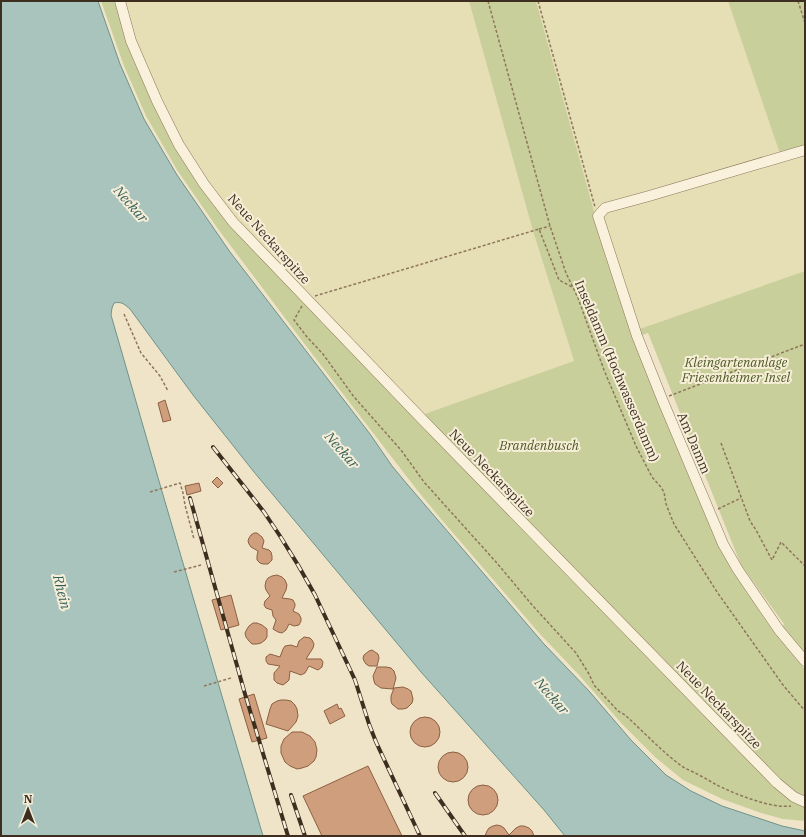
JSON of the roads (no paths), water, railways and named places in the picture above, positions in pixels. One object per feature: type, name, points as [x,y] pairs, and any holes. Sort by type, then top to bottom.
[{"type":"street","name":"Neue Neckarspitze","points":[[120,1],[131,41],[157,101],[179,145],[204,184],[233,222],[418,416],[777,783],[801,804]]},
{"type":"street","name":"Am Damm","points":[[805,150],[605,208],[598,216],[637,336],[723,544],[738,570],[779,630],[805,661]]},
{"type":"water","points":[[1,1],[98,1],[120,64],[144,119],[177,175],[230,252],[407,484],[544,644],[589,691],[631,740],[666,775],[691,791],[722,806],[782,826],[805,831],[805,836],[565,836],[544,810],[421,672],[254,472],[193,395],[130,309],[123,304],[114,303],[111,315],[263,836],[1,836]]},
{"type":"railway","points":[[213,447],[264,512],[298,565],[315,595],[355,680],[376,742],[420,836]]},
{"type":"railway","points":[[190,498],[245,694],[288,836]]},
{"type":"railway","points":[[435,793],[465,836]]},
{"type":"railway","points":[[291,795],[305,836]]},
{"type":"water label","name":"Neckar","points":[[131,204]]},
{"type":"water label","name":"Neckar","points":[[342,450]]},
{"type":"water label","name":"Rhein","points":[[62,592]]},
{"type":"water label","name":"Neckar","points":[[552,696]]},
{"type":"park label","name":"Kleingartenanlage Friesenheimer Insel","points":[[736,370]]},
{"type":"park label","name":"Brandenbusch","points":[[539,445]]}]
